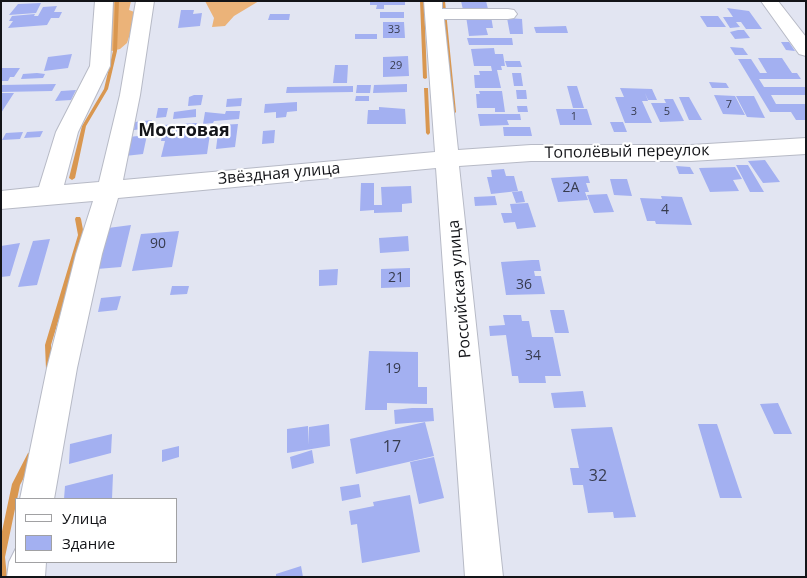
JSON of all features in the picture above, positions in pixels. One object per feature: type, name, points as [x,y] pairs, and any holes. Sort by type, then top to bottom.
[{"type":"street","points":[[49,195],[67,132],[100,66],[104,1]]},
{"type":"street","points":[[37,498],[62,368],[89,254],[109,188],[130,95],[145,1]]},
{"type":"street","points":[[769,1],[799,35],[806,50]]},
{"type":"street","points":[[434,8],[508,14]]},
{"type":"street","name":"Российская улица","points":[[434,8],[449,159],[484,577]]},
{"type":"street","name":"Тополёвый переулок","points":[[449,159],[531,153],[692,153],[806,146]]},
{"type":"street","name":"Звёздная улица","points":[[1,200],[109,188],[449,159]]},
{"type":"street","points":[[26,577],[28,563]]},
{"type":"shaded area","points":[[112,1],[131,1],[129,10],[137,13],[127,43],[120,49],[112,51],[109,50]]},
{"type":"shaded area","points":[[205,1],[259,1],[234,16],[225,26],[212,27],[214,18]]},
{"type":"building","points":[[370,1],[405,1],[405,5],[384,5],[384,9],[376,9],[377,5],[370,5]]},
{"type":"building","points":[[461,1],[486,1],[488,9],[463,10]]},
{"type":"building","points":[[41,3],[36,13],[9,15],[18,4]]},
{"type":"building","points":[[57,6],[54,12],[62,12],[59,18],[51,18],[47,25],[8,28],[13,21],[9,21],[12,16],[35,14],[34,16],[38,16],[43,7]]},
{"type":"building","points":[[727,8],[749,11],[762,29],[746,29],[741,22],[736,22],[740,27],[730,28],[723,17],[733,17]]},
{"type":"building","points":[[181,10],[194,10],[193,14],[202,13],[200,26],[178,28]]},
{"type":"building","points":[[380,12],[404,12],[404,18],[380,18]]},
{"type":"building","points":[[270,14],[290,14],[289,20],[268,20]]},
{"type":"building","points":[[466,16],[491,16],[493,28],[486,28],[488,35],[469,36]]},
{"type":"building","points":[[700,16],[718,16],[726,27],[707,27]]},
{"type":"building","points":[[507,18],[522,19],[523,34],[510,34]]},
{"type":"building","points":[[383,22],[404,22],[405,38],[383,38]]},
{"type":"building","points":[[566,26],[568,33],[536,33],[534,27]]},
{"type":"building","points":[[744,30],[750,38],[735,39],[730,32]]},
{"type":"building","points":[[355,34],[377,34],[377,39],[355,39]]},
{"type":"building","points":[[467,38],[512,38],[513,45],[469,45]]},
{"type":"building","points":[[781,42],[789,42],[795,51],[786,50]]},
{"type":"building","points":[[730,47],[743,48],[748,55],[735,55]]},
{"type":"building","points":[[494,48],[495,54],[503,54],[505,66],[501,66],[502,70],[497,70],[501,88],[475,88],[474,75],[480,75],[479,71],[492,71],[491,66],[474,66],[471,49]]},
{"type":"building","points":[[72,54],[68,68],[44,71],[48,57]]},
{"type":"building","points":[[408,56],[409,76],[383,77],[383,57]]},
{"type":"building","points":[[758,58],[782,58],[792,73],[797,73],[801,79],[759,79],[764,87],[806,87],[806,95],[771,95],[776,104],[806,104],[806,120],[796,120],[791,112],[770,112],[738,59],[751,59],[760,73],[767,73]]},
{"type":"building","points":[[505,61],[520,61],[522,67],[507,67]]},
{"type":"building","points":[[335,65],[348,65],[347,83],[333,83]]},
{"type":"building","points":[[1,68],[20,68],[14,77],[10,77],[8,81],[1,81]]},
{"type":"building","points":[[512,73],[521,73],[523,86],[514,86]]},
{"type":"building","points":[[23,74],[45,74],[43,78],[21,79]]},
{"type":"building","points":[[709,82],[726,83],[729,88],[712,88]]},
{"type":"building","points":[[56,84],[52,91],[1,92],[1,85]]},
{"type":"building","points":[[407,84],[407,92],[373,93],[374,85]]},
{"type":"building","points":[[357,85],[371,85],[370,93],[356,93]]},
{"type":"building","points":[[353,86],[353,92],[286,93],[287,87]]},
{"type":"building","points":[[567,86],[577,86],[584,108],[573,108]]},
{"type":"building","points":[[620,88],[652,89],[657,100],[648,100],[645,93],[648,101],[642,101],[652,123],[625,123],[615,97],[624,97]]},
{"type":"building","points":[[76,90],[71,100],[55,101],[61,91]]},
{"type":"building","points":[[516,90],[526,90],[527,99],[517,99]]},
{"type":"building","points":[[479,91],[502,91],[505,112],[495,112],[495,108],[477,108],[476,94],[480,94]]},
{"type":"building","points":[[1,93],[14,93],[1,113]]},
{"type":"building","points":[[203,95],[201,105],[188,106],[189,97]]},
{"type":"building","points":[[714,95],[735,96],[745,115],[723,114]]},
{"type":"building","points":[[356,96],[369,96],[369,101],[355,101]]},
{"type":"building","points":[[736,96],[754,96],[765,118],[747,117]]},
{"type":"building","points":[[679,97],[689,97],[702,120],[689,120]]},
{"type":"building","points":[[242,98],[241,106],[226,107],[227,99]]},
{"type":"building","points":[[664,99],[673,99],[684,121],[660,122],[651,103],[666,103]]},
{"type":"building","points":[[297,102],[297,111],[287,112],[286,117],[276,118],[276,112],[264,113],[265,104]]},
{"type":"building","points":[[517,106],[527,106],[528,112],[518,112]]},
{"type":"building","points":[[379,107],[405,109],[406,124],[367,124],[368,110],[379,110]]},
{"type":"building","points":[[158,108],[168,108],[166,117],[156,118]]},
{"type":"building","points":[[196,109],[196,117],[173,119],[174,112]]},
{"type":"building","points":[[556,109],[587,109],[592,125],[560,125]]},
{"type":"building","points":[[226,111],[240,111],[239,119],[203,124],[205,112],[225,114]]},
{"type":"building","points":[[478,114],[520,114],[521,120],[507,120],[509,125],[480,126]]},
{"type":"building","points":[[152,120],[150,128],[134,130],[135,122]]},
{"type":"building","points":[[610,122],[623,122],[627,132],[614,132]]},
{"type":"building","points":[[197,123],[196,125],[204,125],[203,134],[210,134],[207,154],[161,157],[165,141],[161,141],[164,125]]},
{"type":"building","points":[[238,124],[235,147],[216,149],[219,125]]},
{"type":"building","points":[[503,127],[530,127],[532,136],[504,136]]},
{"type":"building","points":[[275,130],[274,143],[262,144],[263,131]]},
{"type":"building","points":[[43,131],[40,137],[24,138],[27,132]]},
{"type":"building","points":[[23,132],[20,139],[2,140],[6,133]]},
{"type":"building","points":[[147,135],[143,154],[125,156],[129,137]]},
{"type":"building","points":[[765,160],[780,182],[763,183],[748,161]]},
{"type":"building","points":[[736,165],[748,165],[764,192],[750,192]]},
{"type":"building","points":[[676,166],[690,167],[694,174],[679,174]]},
{"type":"building","points":[[735,167],[742,179],[733,180],[739,191],[710,192],[699,168]]},
{"type":"building","points":[[504,169],[506,176],[514,176],[518,191],[491,194],[487,177],[492,177],[491,170]]},
{"type":"building","points":[[588,176],[590,183],[586,183],[589,192],[585,192],[588,200],[558,202],[551,178]]},
{"type":"building","points":[[610,179],[627,179],[632,196],[614,195]]},
{"type":"building","points":[[361,183],[374,183],[374,205],[382,205],[381,187],[411,186],[412,203],[402,204],[402,212],[374,213],[374,210],[360,211]]},
{"type":"building","points":[[522,191],[525,202],[516,203],[512,192]]},
{"type":"building","points":[[607,194],[614,212],[594,213],[587,195]]},
{"type":"building","points":[[495,196],[497,205],[475,206],[474,197]]},
{"type":"building","points":[[661,196],[682,197],[692,225],[656,224],[655,221],[647,221],[640,198],[662,199]]},
{"type":"building","points":[[528,203],[536,227],[517,229],[515,222],[504,223],[501,213],[512,213],[510,204]]},
{"type":"building","points":[[131,225],[121,267],[97,269],[108,228]]},
{"type":"building","points":[[179,231],[172,267],[132,271],[141,234]]},
{"type":"building","points":[[408,236],[409,251],[380,253],[379,238]]},
{"type":"building","points":[[50,239],[37,285],[18,287],[33,241]]},
{"type":"building","points":[[20,243],[10,276],[1,277],[1,246]]},
{"type":"building","points":[[539,260],[541,271],[534,271],[535,276],[541,276],[545,294],[506,295],[501,262]]},
{"type":"building","points":[[410,268],[410,287],[381,288],[381,269]]},
{"type":"building","points":[[338,269],[337,285],[319,286],[319,270]]},
{"type":"building","points":[[172,286],[189,286],[187,294],[170,295]]},
{"type":"building","points":[[121,296],[117,310],[98,312],[101,298]]},
{"type":"building","points":[[550,310],[564,310],[569,333],[555,333]]},
{"type":"building","points":[[503,315],[521,315],[522,321],[529,321],[532,337],[553,337],[561,376],[545,376],[546,383],[519,383],[518,376],[512,376],[506,335],[490,336],[489,326],[505,325]]},
{"type":"building","points":[[369,351],[418,352],[418,387],[427,387],[427,404],[387,403],[387,410],[365,410]]},
{"type":"building","points":[[583,391],[586,407],[554,408],[551,393]]},
{"type":"building","points":[[778,403],[792,434],[774,434],[760,404]]},
{"type":"building","points":[[433,408],[434,421],[395,424],[394,410]]},
{"type":"building","points":[[425,422],[434,456],[356,474],[350,439]]},
{"type":"building","points":[[329,424],[330,446],[287,453],[287,429],[308,426],[309,445],[309,427]]},
{"type":"building","points":[[698,424],[717,424],[742,498],[720,498]]},
{"type":"building","points":[[612,427],[636,517],[614,518],[613,512],[588,513],[583,485],[573,485],[570,468],[579,468],[571,429]]},
{"type":"building","points":[[112,434],[111,453],[69,464],[70,444]]},
{"type":"building","points":[[179,446],[179,457],[162,462],[162,450]]},
{"type":"building","points":[[312,450],[314,463],[292,469],[290,457]]},
{"type":"building","points":[[434,457],[444,498],[419,504],[410,462]]},
{"type":"building","points":[[113,474],[112,498],[64,498],[65,486]]},
{"type":"building","points":[[359,484],[361,497],[342,501],[340,487]]},
{"type":"building","points":[[410,495],[420,552],[362,563],[357,524],[351,525],[349,511],[374,506],[373,502]]},
{"type":"building","points":[[301,566],[303,577],[276,577],[276,574]]},
{"type":"waterway","points":[[72,178],[84,126],[106,89],[115,51],[117,1]]},
{"type":"waterway","points":[[422,1],[425,78]]},
{"type":"waterway","points":[[443,1],[454,112]]},
{"type":"waterway","points":[[426,89],[428,133]]},
{"type":"waterway","points":[[49,369],[48,345],[81,235],[78,219]]},
{"type":"waterway","points":[[3,577],[1,557],[16,484],[31,456]]},
{"type":"district","name":"Мостовая","points":[[184,131]]}]
